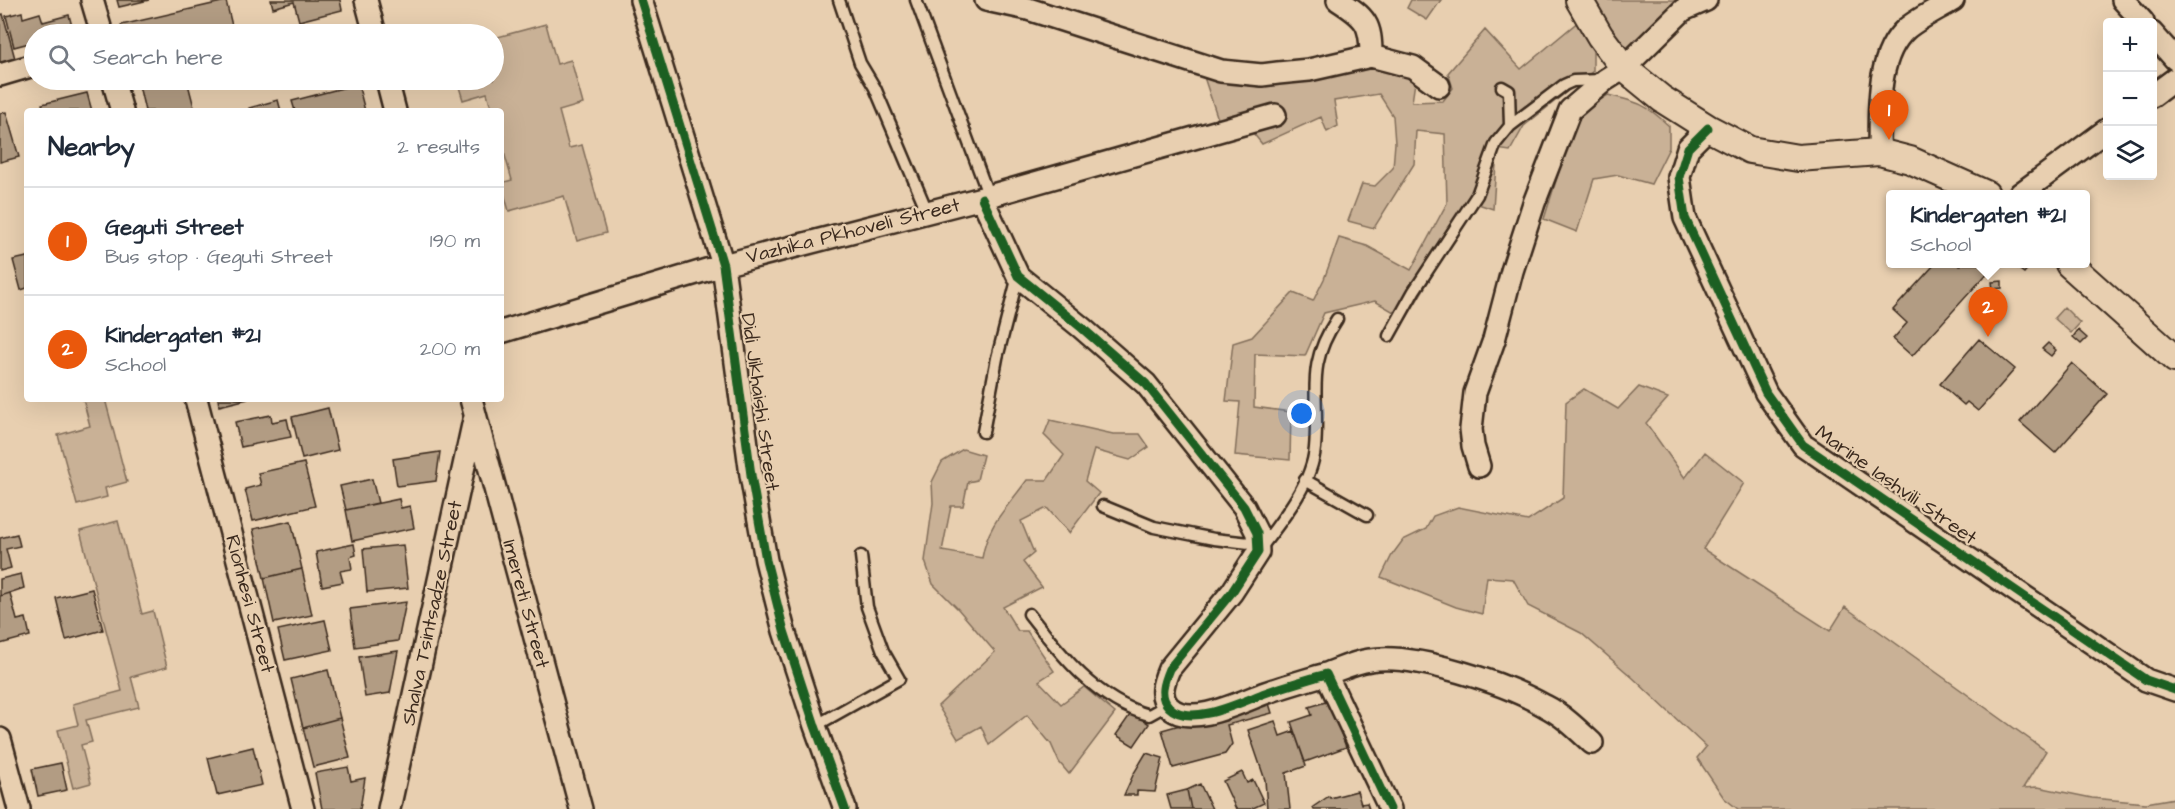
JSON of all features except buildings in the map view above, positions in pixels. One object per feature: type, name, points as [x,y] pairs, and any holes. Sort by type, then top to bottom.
[{"type":"street","points":[[93,0],[99,24]]},
{"type":"street","points":[[366,0],[372,24]]},
{"type":"street","name":"Didi Jikhaishi Street","points":[[641,0],[723,265],[751,475],[766,560],[784,631],[845,809]]},
{"type":"street","points":[[986,0],[1031,5],[1221,71],[1262,75],[1309,70],[1371,56],[1413,67],[1439,86]]},
{"type":"street","points":[[1338,0],[1358,13],[1371,33],[1371,56]]},
{"type":"street","points":[[1579,0],[1600,36],[1614,74],[1750,150],[1798,158],[1879,152],[1910,160],[1975,190]]},
{"type":"street","points":[[1479,466],[1471,429],[1475,393],[1494,340],[1512,271],[1534,203],[1570,110],[1614,74],[1683,10],[1706,0]]},
{"type":"street","points":[[1879,152],[1884,66],[1892,45],[1907,28],[1953,0]]},
{"type":"street","points":[[2123,0],[2139,18]]},
{"type":"street","points":[[2157,38],[2175,58]]},
{"type":"street","points":[[0,75],[24,68]]},
{"type":"street","points":[[2157,92],[2175,79]]},
{"type":"street","points":[[116,90],[121,108]]},
{"type":"street","points":[[390,90],[394,108]]},
{"type":"street","name":"Vazhika Pkhoveli Street","points":[[504,331],[723,265],[985,197],[1275,115]]},
{"type":"street","name":"Marine Iashvili Street","points":[[1708,128],[1688,148],[1679,177],[1685,218],[1766,393],[1803,445],[2146,680],[2175,690]]},
{"type":"street","points":[[2027,190],[2103,133]]},
{"type":"street","points":[[985,197],[1018,276],[1146,384],[1244,507],[1257,533],[1258,548],[1232,592],[1168,669],[1163,682],[1162,696],[1167,705],[1184,716],[1211,713],[1369,660],[1389,659],[1440,666],[1521,694],[1546,706],[1568,721],[1592,743]]},
{"type":"street","points":[[2073,268],[2175,359]]},
{"type":"street","name":"Rionhesi Street","points":[[197,402],[303,809]]},
{"type":"street","name":"Shalva Tsintsadze Street","points":[[390,809],[473,408]]},
{"type":"street","name":"Imereti Street","points":[[473,408],[581,809]]},
{"type":"street","points":[[1326,674],[1390,809]]},
{"type":"street","points":[[0,739],[19,809]]},
{"type":"lane","points":[[839,0],[860,63],[875,88],[927,211]]},
{"type":"lane","points":[[916,0],[985,197]]},
{"type":"lane","points":[[1389,336],[1414,291],[1477,195],[1496,143],[1510,126],[1564,85],[1573,81],[1614,74]]},
{"type":"lane","points":[[1502,87],[1509,91],[1510,126]]},
{"type":"lane","points":[[983,432],[997,358],[1018,276]]},
{"type":"lane","points":[[1103,506],[1154,527],[1258,548],[1290,508],[1310,472],[1315,450],[1315,368],[1326,335],[1337,319]]},
{"type":"lane","points":[[1305,480],[1367,515]]},
{"type":"lane","points":[[815,726],[899,679],[883,651],[867,607],[861,556]]},
{"type":"lane","points":[[1029,614],[1062,657],[1113,699],[1126,707],[1149,715],[1167,705]]},
{"type":"shaded area","points":[[1411,0],[1441,0],[1427,20],[1407,8]]},
{"type":"shaded area","points":[[1589,0],[1685,0],[1654,23],[1628,52],[1600,21]]},
{"type":"shaded area","points":[[1579,21],[1593,51],[1593,71],[1524,126],[1510,151],[1497,149],[1493,209],[1475,203],[1406,319],[1375,301],[1324,313],[1305,356],[1255,354],[1254,407],[1291,412],[1290,460],[1235,455],[1240,402],[1226,401],[1233,343],[1252,337],[1293,293],[1313,301],[1339,238],[1367,246],[1411,270],[1447,203],[1445,134],[1416,131],[1414,164],[1374,228],[1348,221],[1362,184],[1375,186],[1393,168],[1395,143],[1393,116],[1379,94],[1334,101],[1338,126],[1327,132],[1321,117],[1262,144],[1253,133],[1278,123],[1219,122],[1202,71],[1324,76],[1369,67],[1393,69],[1415,82],[1412,102],[1443,101],[1453,88],[1448,73],[1485,30],[1521,69]]},
{"type":"shaded area","points":[[546,24],[557,64],[571,60],[583,104],[559,111],[569,148],[582,145],[606,233],[577,241],[564,196],[509,211],[504,194],[504,182],[512,180],[504,152],[504,108],[491,108],[487,93],[463,100],[460,90],[504,90],[504,35]]},
{"type":"shaded area","points":[[1608,95],[1648,108],[1661,119],[1669,126],[1669,148],[1651,184],[1618,175],[1594,179],[1577,232],[1544,219],[1577,114]]},
{"type":"shaded area","points":[[2064,307],[2080,323],[2071,333],[2054,318]]},
{"type":"shaded area","points":[[1639,387],[1668,398],[1646,423],[1685,478],[1705,452],[1744,483],[1703,549],[1830,631],[1845,607],[2046,751],[2023,788],[2038,787],[2092,798],[2146,803],[2175,798],[2175,809],[1738,809],[1724,798],[1697,758],[1706,747],[1581,633],[1528,606],[1513,579],[1487,577],[1482,614],[1456,607],[1381,577],[1403,540],[1426,529],[1433,516],[1458,507],[1528,521],[1563,498],[1566,402],[1584,389],[1618,409]]},
{"type":"shaded area","points":[[84,402],[106,402],[127,482],[105,488],[107,497],[77,505],[58,435],[90,426]]},
{"type":"shaded area","points":[[1050,420],[1113,434],[1140,434],[1149,447],[1130,460],[1094,450],[1085,481],[1099,493],[1069,533],[1047,508],[1021,521],[1034,553],[1023,562],[1042,587],[1003,607],[1018,631],[1027,631],[1054,671],[1039,681],[1061,704],[1084,687],[1115,713],[1069,774],[1059,762],[1051,744],[1027,715],[989,745],[981,726],[958,739],[938,706],[995,652],[933,584],[925,561],[933,503],[932,482],[942,462],[963,449],[983,455],[977,480],[968,482],[963,506],[951,506],[942,551],[982,558],[994,525],[1027,480],[1047,480],[1064,455],[1044,435]]},
{"type":"shaded area","points":[[118,521],[142,614],[153,611],[167,667],[131,677],[139,707],[86,720],[92,742],[81,745],[91,783],[73,788],[58,730],[78,725],[73,704],[122,691],[80,531]]},
{"type":"cycle path","points":[[641,0],[723,265],[751,475],[766,560],[784,631],[845,809]]},
{"type":"cycle path","points":[[1708,128],[1688,148],[1679,177],[1685,218],[1766,393],[1803,445],[2146,680],[2175,690]]},
{"type":"cycle path","points":[[982,198],[1018,276],[1146,384],[1244,507],[1257,533],[1258,552],[1232,592],[1169,669],[1163,688],[1166,703],[1178,713],[1202,714],[1230,707],[1273,690],[1326,674],[1390,809]]},
{"type":"place","name":"Geguti Street","points":[[1889,140]]},
{"type":"place","name":"Kindergaten #21","points":[[1988,337]]}]
